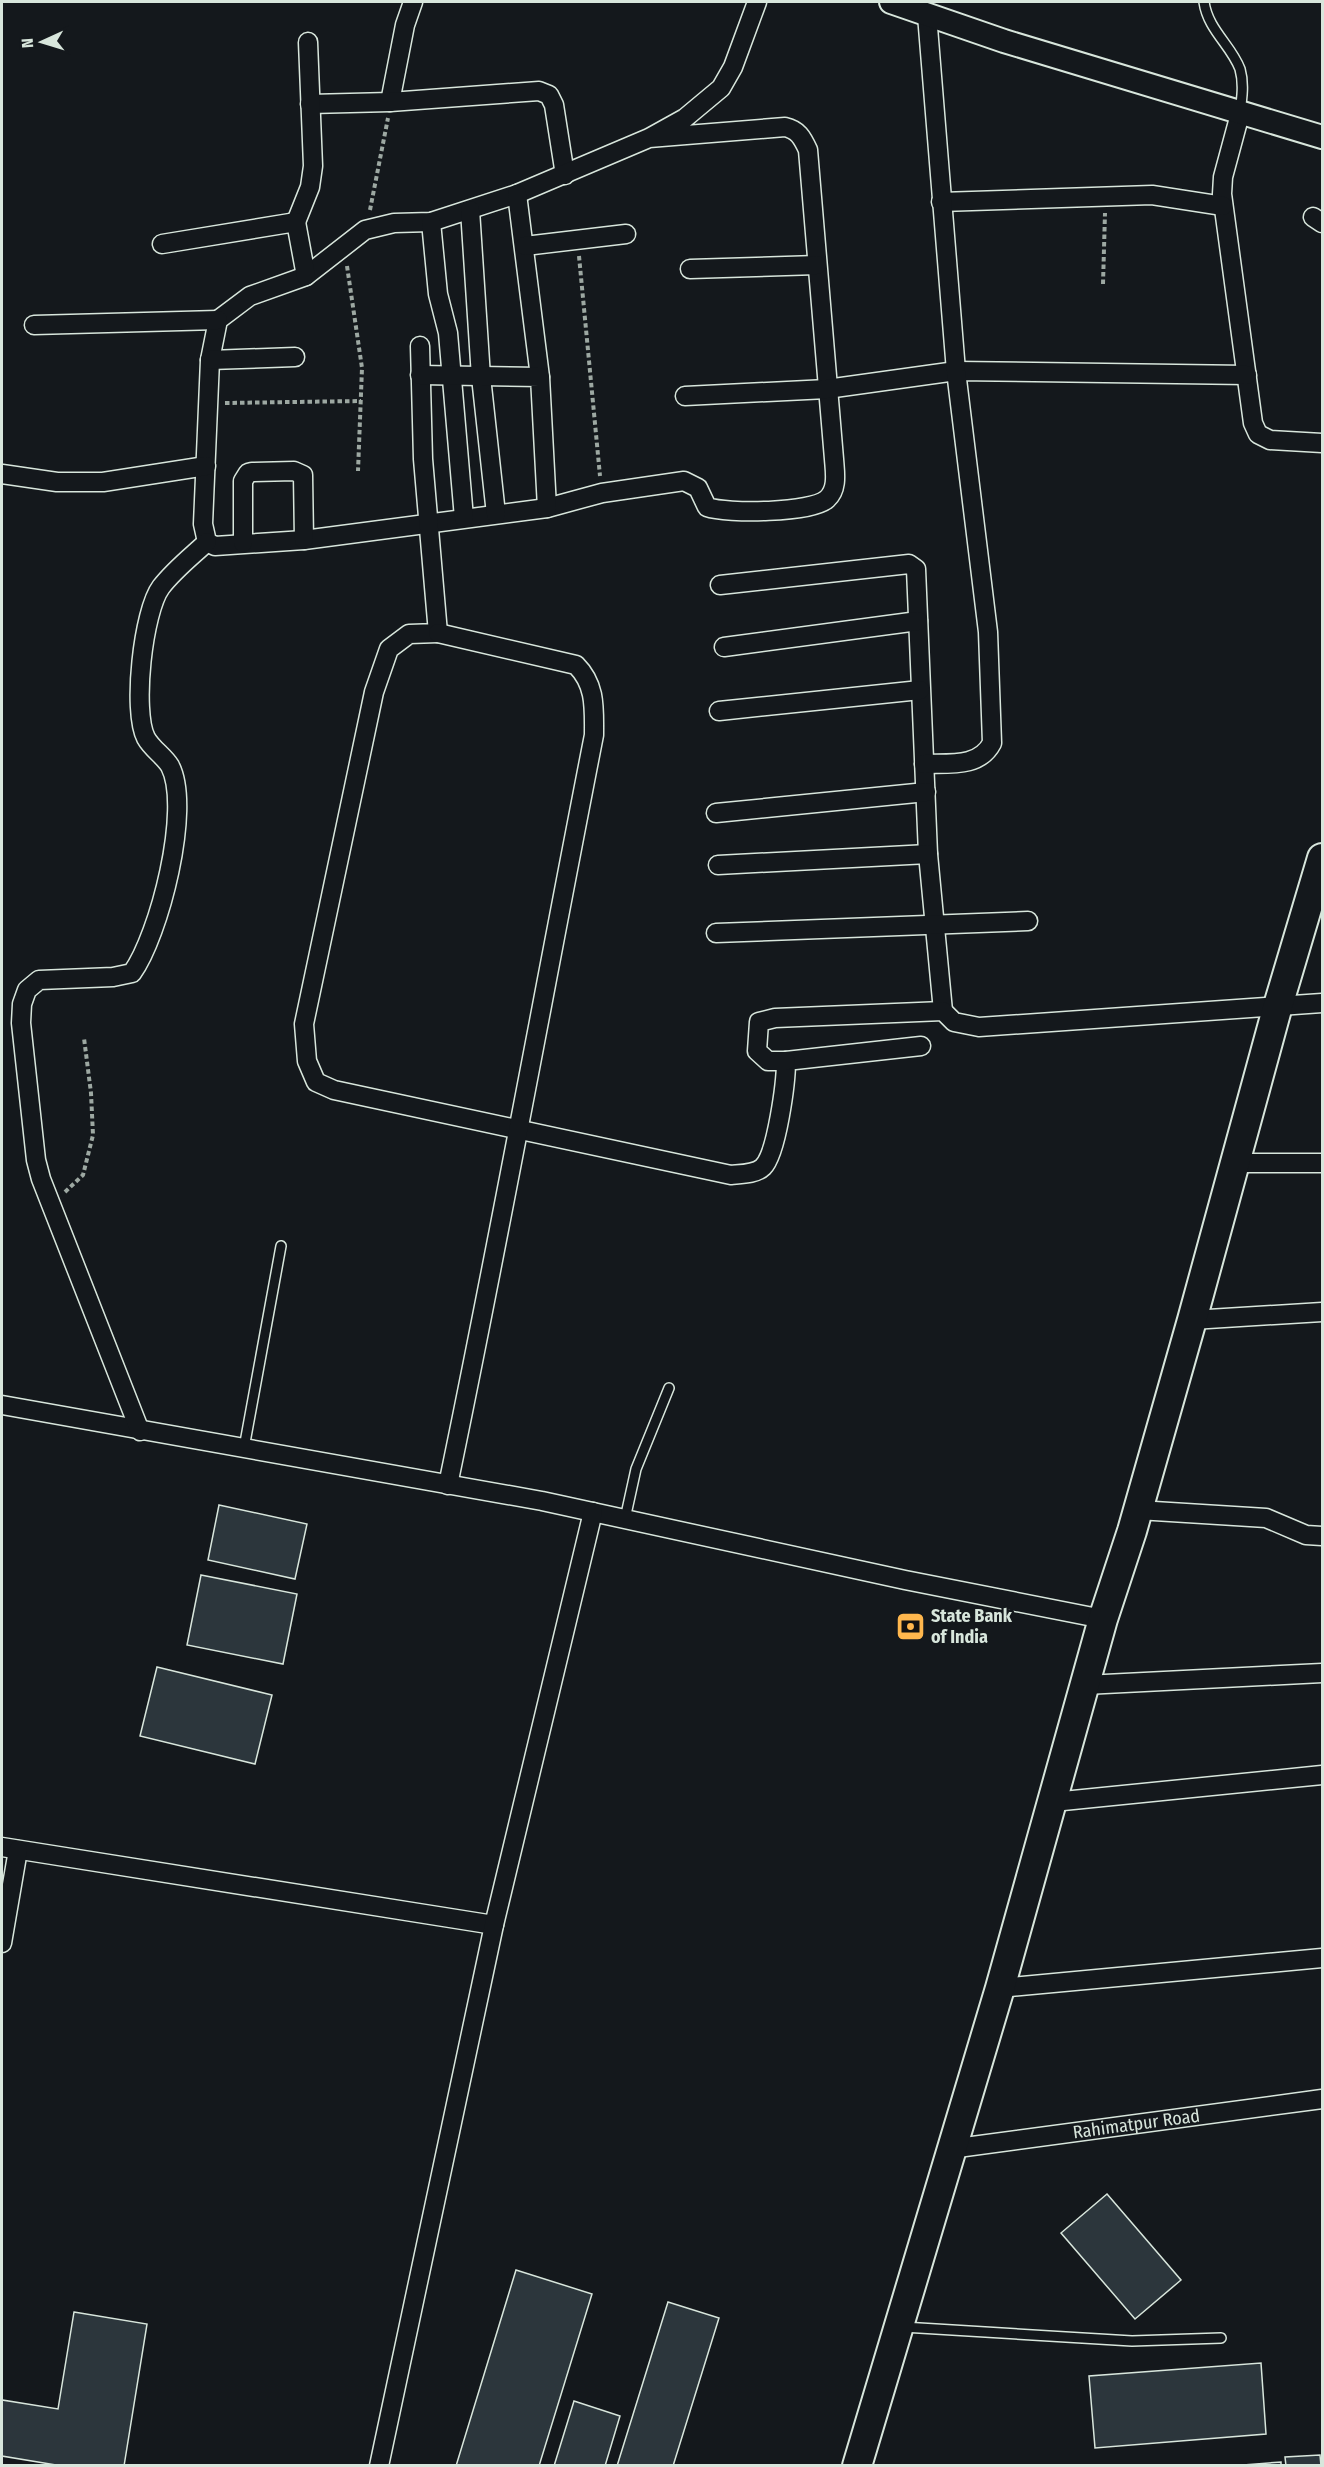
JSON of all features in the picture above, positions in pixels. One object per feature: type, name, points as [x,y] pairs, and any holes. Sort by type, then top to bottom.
[{"type":"main road","points":[[857,2466],[1000,1988],[1103,1619],[1138,1510],[1192,1320],[1277,1009],[1323,858]]},
{"type":"street","points":[[390,102],[405,25],[413,2]]},
{"type":"street","points":[[34,325],[218,320],[249,296],[306,276],[365,230],[394,223],[430,222],[565,176],[649,138],[685,118],[721,87],[733,67],[757,2]]},
{"type":"street","points":[[891,2],[1240,114],[1323,137]]},
{"type":"street","points":[[924,764],[975,760],[986,755],[992,743],[988,632],[956,371],[927,15]]},
{"type":"street","points":[[306,276],[296,222],[310,187],[313,166],[308,42]]},
{"type":"street","points":[[310,104],[390,102],[539,91],[549,95],[554,105],[565,176]]},
{"type":"street","points":[[1240,114],[1223,177],[1223,206],[1253,423],[1258,435],[1269,440],[1323,443]]},
{"type":"street","points":[[207,542],[215,546],[304,540],[547,508],[602,493],[684,481],[698,488],[707,507],[731,512],[815,506],[828,498],[836,482],[808,150],[796,130],[775,127],[649,138]]},
{"type":"street","points":[[517,194],[540,377],[547,508]]},
{"type":"street","points":[[941,202],[1152,195],[1223,206]]},
{"type":"street","points":[[470,210],[482,377],[496,514]]},
{"type":"street","points":[[162,244],[296,222]]},
{"type":"street","points":[[430,222],[436,281],[448,333],[453,376],[464,518]]},
{"type":"street","points":[[525,246],[626,234]]},
{"type":"street","points":[[690,269],[817,265]]},
{"type":"street","points":[[207,542],[203,524],[210,403],[210,360],[218,320]]},
{"type":"street","points":[[420,346],[423,459],[438,633]]},
{"type":"street","points":[[210,360],[295,357]]},
{"type":"street","points":[[685,396],[827,388],[956,371],[1247,375]]},
{"type":"street","points":[[420,375],[540,377]]},
{"type":"street","points":[[2,479],[104,482],[206,466]]},
{"type":"street","points":[[243,543],[243,481],[248,472],[294,471],[303,475],[304,540]]},
{"type":"street","points":[[140,1431],[36,1160],[21,1023],[22,1004],[27,990],[39,980],[113,977],[132,973],[142,960],[157,920],[171,862],[177,794],[170,766],[145,737],[140,706],[143,645],[149,611],[161,587],[207,542]]},
{"type":"street","points":[[720,585],[909,564],[916,569],[933,925],[943,1011],[954,1022],[979,1027],[1277,1009],[1323,1004]]},
{"type":"street","points":[[724,647],[918,621]]},
{"type":"street","points":[[448,1485],[490,1281],[517,1129],[594,735],[594,698],[588,677],[576,665],[438,633],[409,634],[389,649],[374,692],[304,1024],[307,1060],[316,1082],[334,1090],[517,1129],[731,1175],[762,1168],[771,1152],[786,1080],[786,1061]]},
{"type":"street","points":[[719,711],[920,690]]},
{"type":"street","points":[[716,813],[926,792]]},
{"type":"street","points":[[718,865],[928,854]]},
{"type":"street","points":[[716,933],[1028,921]]},
{"type":"street","points":[[921,1046],[786,1061],[768,1061],[757,1051],[759,1022],[775,1018],[943,1011]]},
{"type":"street","points":[[1234,1163],[1323,1163]]},
{"type":"street","points":[[1192,1320],[1323,1312]]},
{"type":"street","points":[[2,1405],[593,1512],[905,1580],[1103,1619]]},
{"type":"street","points":[[1138,1510],[1266,1518],[1306,1535],[1323,1536]]},
{"type":"street","points":[[380,2466],[494,1925],[593,1512]]},
{"type":"street","points":[[1085,1685],[1323,1673]]},
{"type":"street","points":[[1053,1802],[1323,1775]]},
{"type":"street","points":[[2,1943],[10,1848],[494,1925]]},
{"type":"street","points":[[1000,1988],[1323,1958]]},
{"type":"street","name":"Rahimatpur Road","points":[[950,2149],[1323,2099]]},
{"type":"lane","points":[[1204,2],[1215,32],[1240,68],[1243,90],[1240,114]]},
{"type":"lane","points":[[244,1448],[281,1246]]},
{"type":"lane","points":[[625,1519],[636,1469],[669,1388]]},
{"type":"lane","points":[[898,2326],[1132,2341],[1221,2338]]},
{"type":"path","points":[[365,230],[387,128],[390,102]]},
{"type":"path","points":[[1103,284],[1106,196]]},
{"type":"path","points":[[577,241],[602,493]]},
{"type":"path","points":[[344,247],[362,368],[358,471]]},
{"type":"path","points":[[210,403],[361,401]]},
{"type":"path","points":[[51,1204],[83,1175],[93,1135],[84,1038]]},
{"type":"building","points":[[219,1505],[307,1524],[295,1579],[208,1560]]},
{"type":"building","points":[[201,1575],[297,1594],[283,1664],[187,1645]]},
{"type":"building","points":[[157,1667],[272,1695],[255,1764],[140,1736]]},
{"type":"building","points":[[1107,2194],[1181,2280],[1135,2319],[1061,2233]]},
{"type":"building","points":[[516,2270],[592,2294],[539,2466],[456,2466]]},
{"type":"building","points":[[668,2302],[719,2318],[673,2466],[617,2466]]},
{"type":"building","points":[[74,2312],[147,2324],[124,2466],[62,2466],[2,2456],[2,2400],[58,2409]]},
{"type":"building","points":[[1261,2363],[1266,2434],[1095,2448],[1089,2376]]},
{"type":"building","points":[[574,2401],[620,2416],[605,2466],[554,2466]]},
{"type":"building","points":[[1320,2455],[1321,2466],[1286,2466],[1285,2457]]},
{"type":"building","points":[[1281,2462],[1281,2466],[1230,2466]]},
{"type":"place","name":"State Bank of India","points":[[910,1626]]}]
